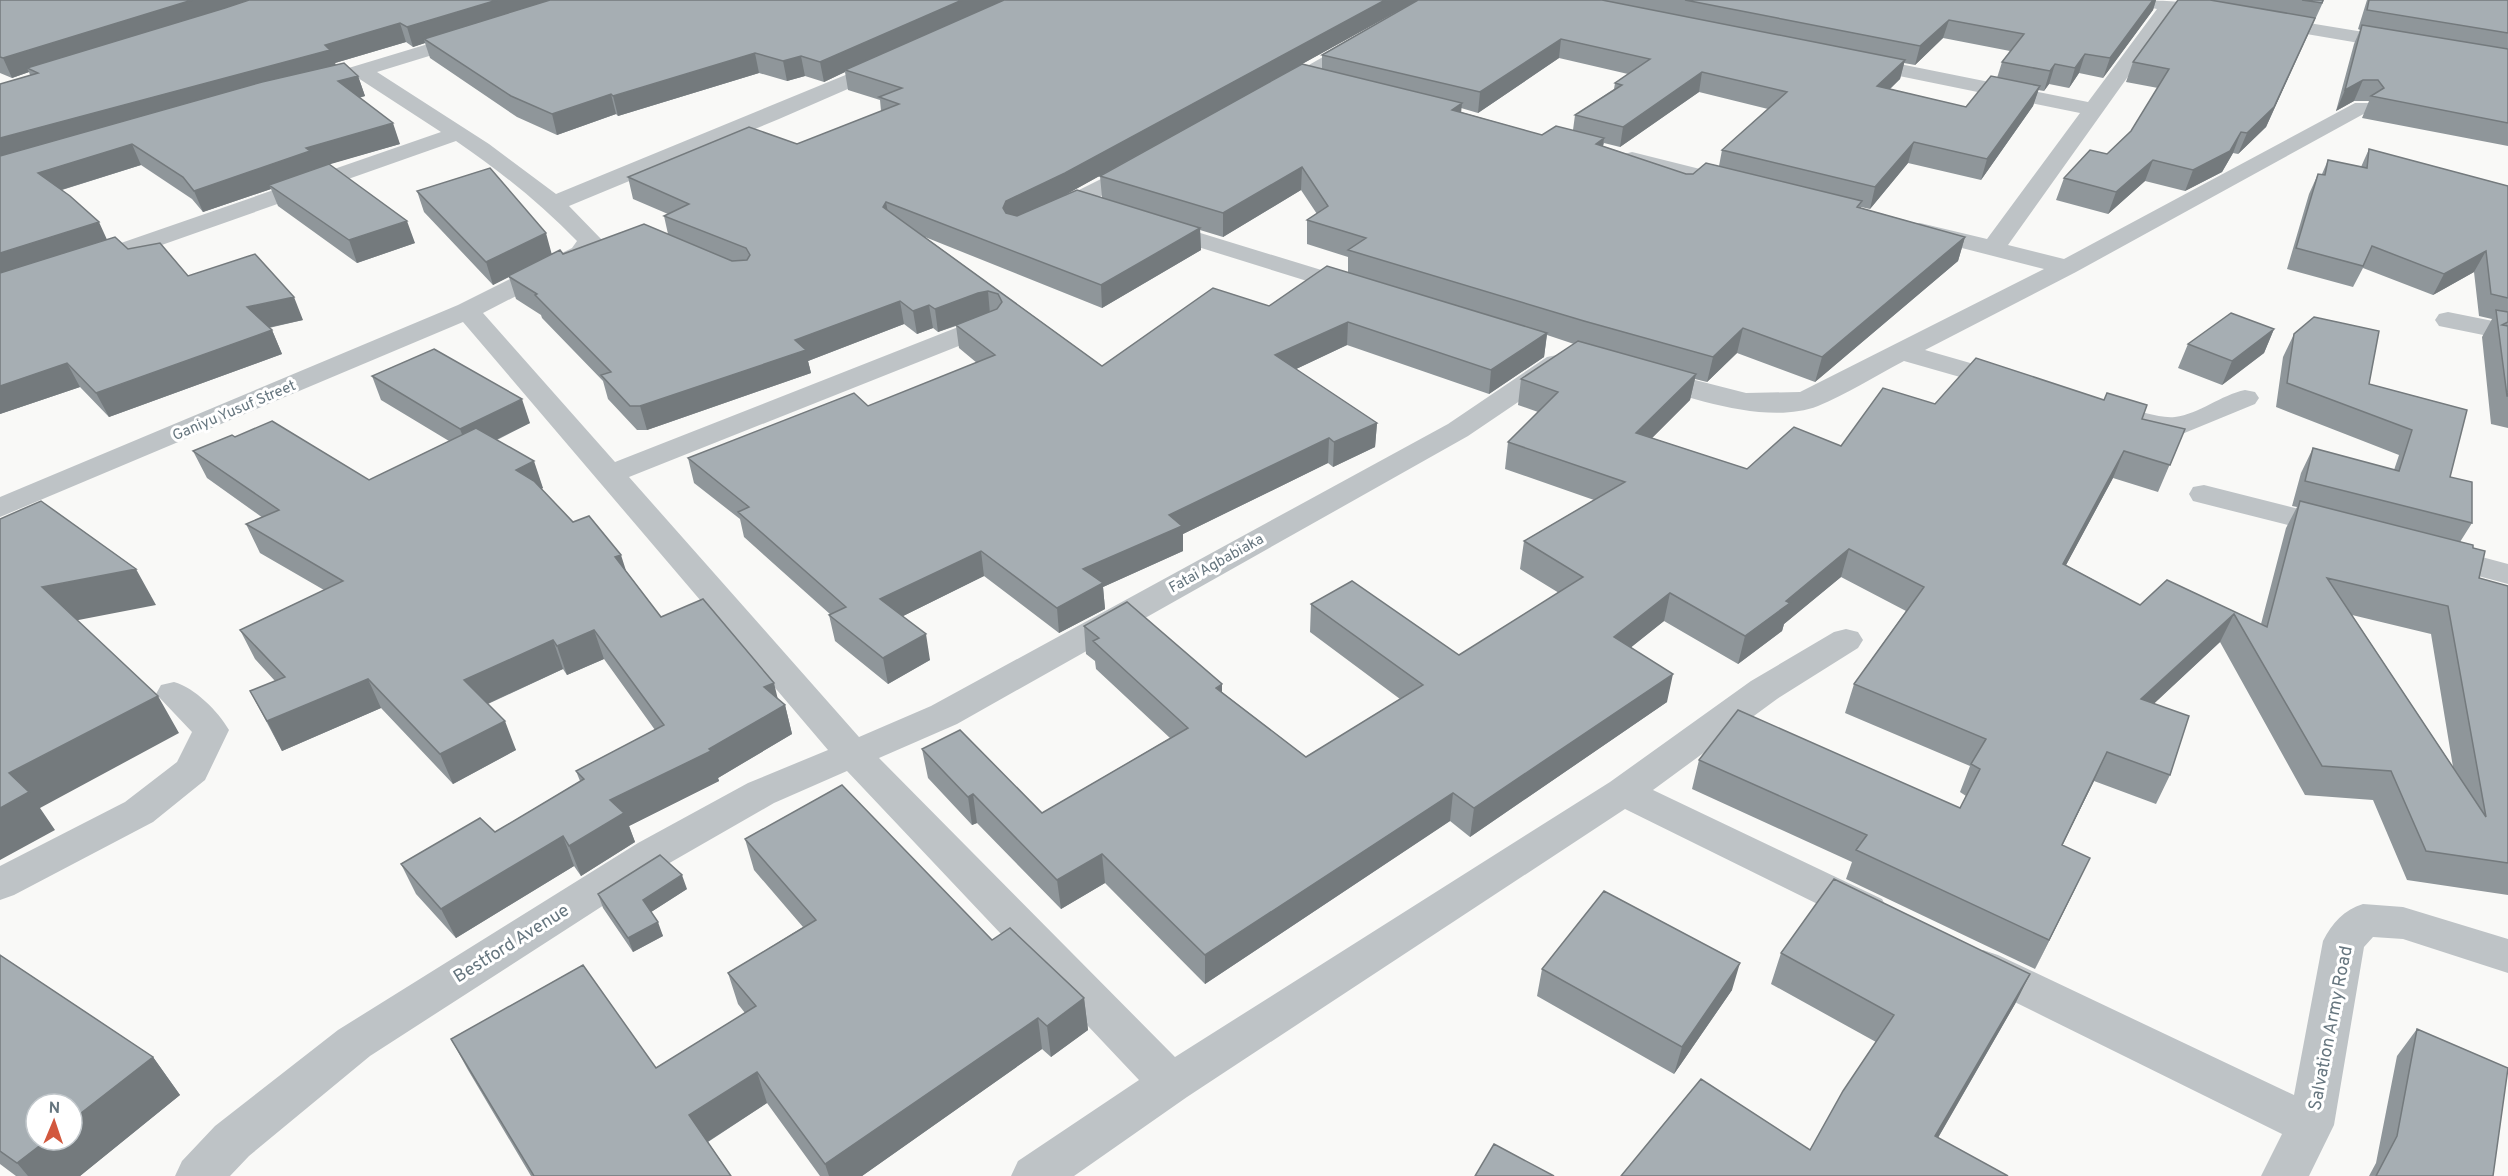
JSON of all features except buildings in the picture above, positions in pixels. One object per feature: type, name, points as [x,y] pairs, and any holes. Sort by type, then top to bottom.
[{"type":"street","points":[[1260,100],[1436,0]]},
{"type":"street","points":[[2140,0],[2415,47]]},
{"type":"street","points":[[1993,248],[2169,5]]},
{"type":"street","points":[[329,79],[362,71],[492,30]]},
{"type":"street","points":[[362,71],[458,133],[555,203],[772,115],[904,57]]},
{"type":"street","points":[[1839,58],[2094,109]]},
{"type":"street","points":[[1300,78],[1335,86]]},
{"type":"street","points":[[1628,370],[1742,403],[1781,405],[1807,400],[2067,267],[2362,107]]},
{"type":"street","points":[[0,290],[130,248],[458,133]]},
{"type":"street","points":[[1612,154],[1762,191]]},
{"type":"street","points":[[1028,224],[1076,201],[1157,156]]},
{"type":"street","points":[[1076,201],[1379,295]]},
{"type":"street","name":"Ganiyu Yusuf Street","points":[[0,508],[467,311],[581,253],[590,240],[555,203]]},
{"type":"street","points":[[1901,225],[2067,267]]},
{"type":"street","points":[[467,311],[851,752],[1171,1083]]},
{"type":"street","points":[[2448,320],[2508,332]]},
{"type":"street","points":[[610,474],[990,324]]},
{"type":"street","name":"Fatai Agbabiaka","points":[[851,752],[944,715],[1458,430],[1576,356],[1536,344]]},
{"type":"street","points":[[1901,352],[2034,390]]},
{"type":"street","points":[[2100,410],[2158,426],[2182,425],[2245,398]]},
{"type":"street","points":[[2204,494],[2365,536]]},
{"type":"street","points":[[2411,548],[2508,574]]},
{"type":"street","points":[[1035,1176],[1171,1083],[1623,792],[1764,690],[1846,640]]},
{"type":"street","points":[[0,884],[139,812],[192,770],[211,730],[174,694]]},
{"type":"street","name":"Bestford Avenue","points":[[199,1176],[232,1142],[354,1042],[652,854],[761,793],[851,752]]},
{"type":"street","points":[[1623,792],[1903,928]]},
{"type":"street","name":"Salvation Army Road","points":[[2285,1176],[2311,1125],[2344,941],[2363,920],[2403,923],[2508,956]]},
{"type":"street","points":[[1946,948],[2311,1125]]}]
